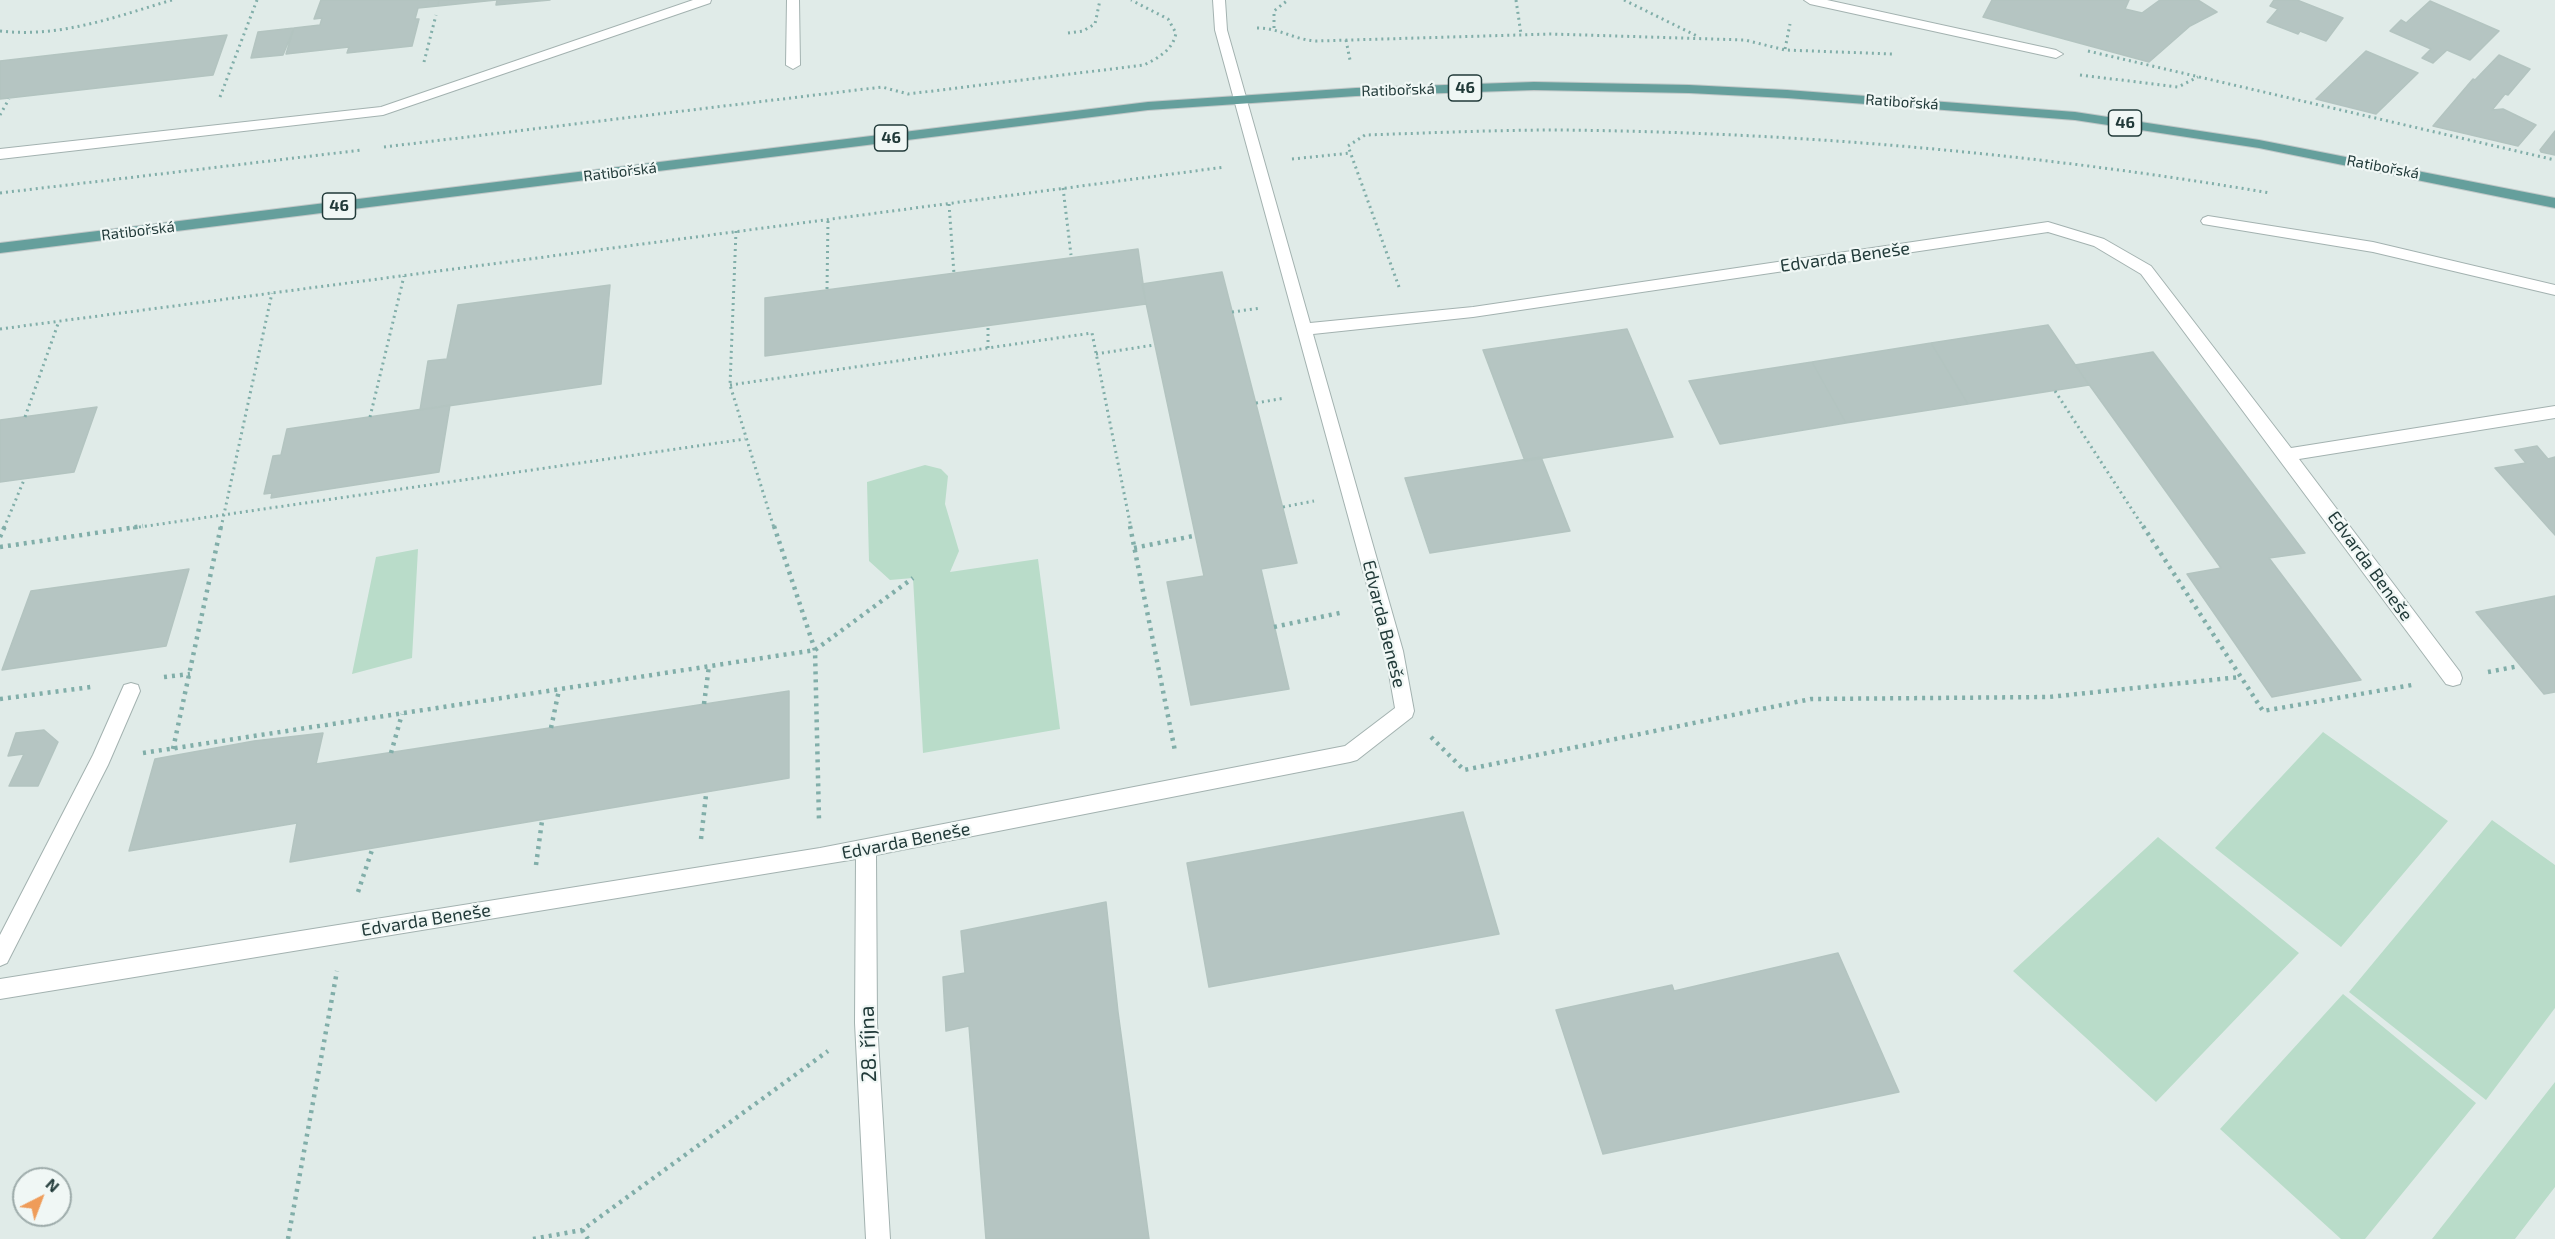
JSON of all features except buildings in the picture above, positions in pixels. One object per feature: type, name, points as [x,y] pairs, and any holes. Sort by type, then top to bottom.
[{"type":"main road","name":"Ratibořská","points":[[0,248],[1148,106],[1356,92],[1534,86],[1700,89],[1951,105],[2075,116],[2259,144],[2555,203]]},
{"type":"street","points":[[0,154],[383,111],[705,0]]},
{"type":"street","points":[[793,0],[793,65]]},
{"type":"street","points":[[1219,0],[1221,30],[1240,99]]},
{"type":"street","points":[[1810,0],[2056,54]]},
{"type":"street","name":"Edvarda Beneše","points":[[0,989],[866,849],[1350,754],[1405,711],[1394,651],[1240,99]]},
{"type":"street","points":[[2208,221],[2373,247],[2555,290]]},
{"type":"street","name":"Edvarda Beneše","points":[[1304,329],[1485,310],[2048,227],[2088,236],[2121,252],[2145,270],[2288,454],[2453,678]]},
{"type":"street","points":[[2288,454],[2555,412]]},
{"type":"street","points":[[0,956],[101,759],[131,691]]},
{"type":"street","name":"28. října","points":[[866,849],[866,1023],[878,1239]]},
{"type":"path","points":[[0,31],[20,35],[50,34],[172,0]]},
{"type":"path","points":[[219,100],[257,0]]},
{"type":"path","points":[[1068,33],[1083,31],[1095,24],[1100,0]]},
{"type":"path","points":[[376,148],[882,87],[908,94],[1136,66],[1153,61],[1168,50],[1174,44],[1176,31],[1168,19],[1131,0]]},
{"type":"path","points":[[1288,0],[1274,11],[1274,28],[1300,40],[1521,34],[1701,38],[1745,40],[1785,50],[1896,54]]},
{"type":"path","points":[[1516,0],[1521,34]]},
{"type":"path","points":[[1624,0],[1701,38]]},
{"type":"path","points":[[2088,51],[2555,160]]},
{"type":"path","points":[[2070,74],[2178,87],[2198,77]]},
{"type":"path","points":[[0,115],[9,99]]},
{"type":"path","points":[[1410,318],[1348,146],[1365,135],[1553,130],[1770,135],[1995,154],[2163,176],[2276,195]]},
{"type":"path","points":[[0,194],[365,149]]},
{"type":"path","points":[[0,329],[1226,167]]},
{"type":"path","points":[[1063,188],[1071,255]]},
{"type":"path","points":[[949,204],[954,274]]},
{"type":"path","points":[[827,289],[828,219]]},
{"type":"path","points":[[736,231],[730,385],[745,439],[815,650],[820,857]]},
{"type":"path","points":[[370,417],[404,276]]},
{"type":"path","points":[[173,750],[272,293]]},
{"type":"path","points":[[25,417],[59,321]]},
{"type":"path","points":[[988,328],[988,348]]},
{"type":"path","points":[[730,385],[1092,333],[1182,787]]},
{"type":"path","points":[[1096,354],[1154,345]]},
{"type":"path","points":[[2055,391],[2263,711],[2519,666]]},
{"type":"path","points":[[0,547],[745,439]]},
{"type":"path","points":[[0,537],[24,480]]},
{"type":"path","points":[[1134,548],[1193,536]]},
{"type":"path","points":[[101,759],[239,742],[402,714],[815,650],[913,578]]},
{"type":"path","points":[[1274,627],[1380,604]]},
{"type":"path","points":[[704,704],[709,666]]},
{"type":"path","points":[[1405,711],[1464,770],[1811,699],[2049,697],[2240,677]]},
{"type":"path","points":[[551,728],[559,690]]},
{"type":"path","points":[[391,753],[402,714]]},
{"type":"path","points":[[288,1239],[344,933],[372,850]]},
{"type":"path","points":[[533,1239],[582,1230],[866,1023]]},
{"type":"path","points":[[582,1230],[588,1239]]},
{"type":"green space","points":[[925,465],[941,469],[948,476],[945,504],[959,551],[950,572],[1038,559],[1060,729],[923,753],[913,578],[890,580],[869,561],[867,482]]},
{"type":"green space","points":[[418,549],[412,658],[352,674],[376,557]]},
{"type":"green space","points":[[2323,732],[2448,821],[2341,947],[2215,848]]},
{"type":"green space","points":[[2492,820],[2555,865],[2555,1008],[2486,1100],[2349,992]]},
{"type":"green space","points":[[2158,837],[2299,953],[2156,1102],[2013,971]]},
{"type":"green space","points":[[2343,994],[2476,1103],[2365,1239],[2341,1239],[2220,1129]]},
{"type":"green space","points":[[2555,1082],[2555,1187],[2515,1239],[2432,1239]]}]
